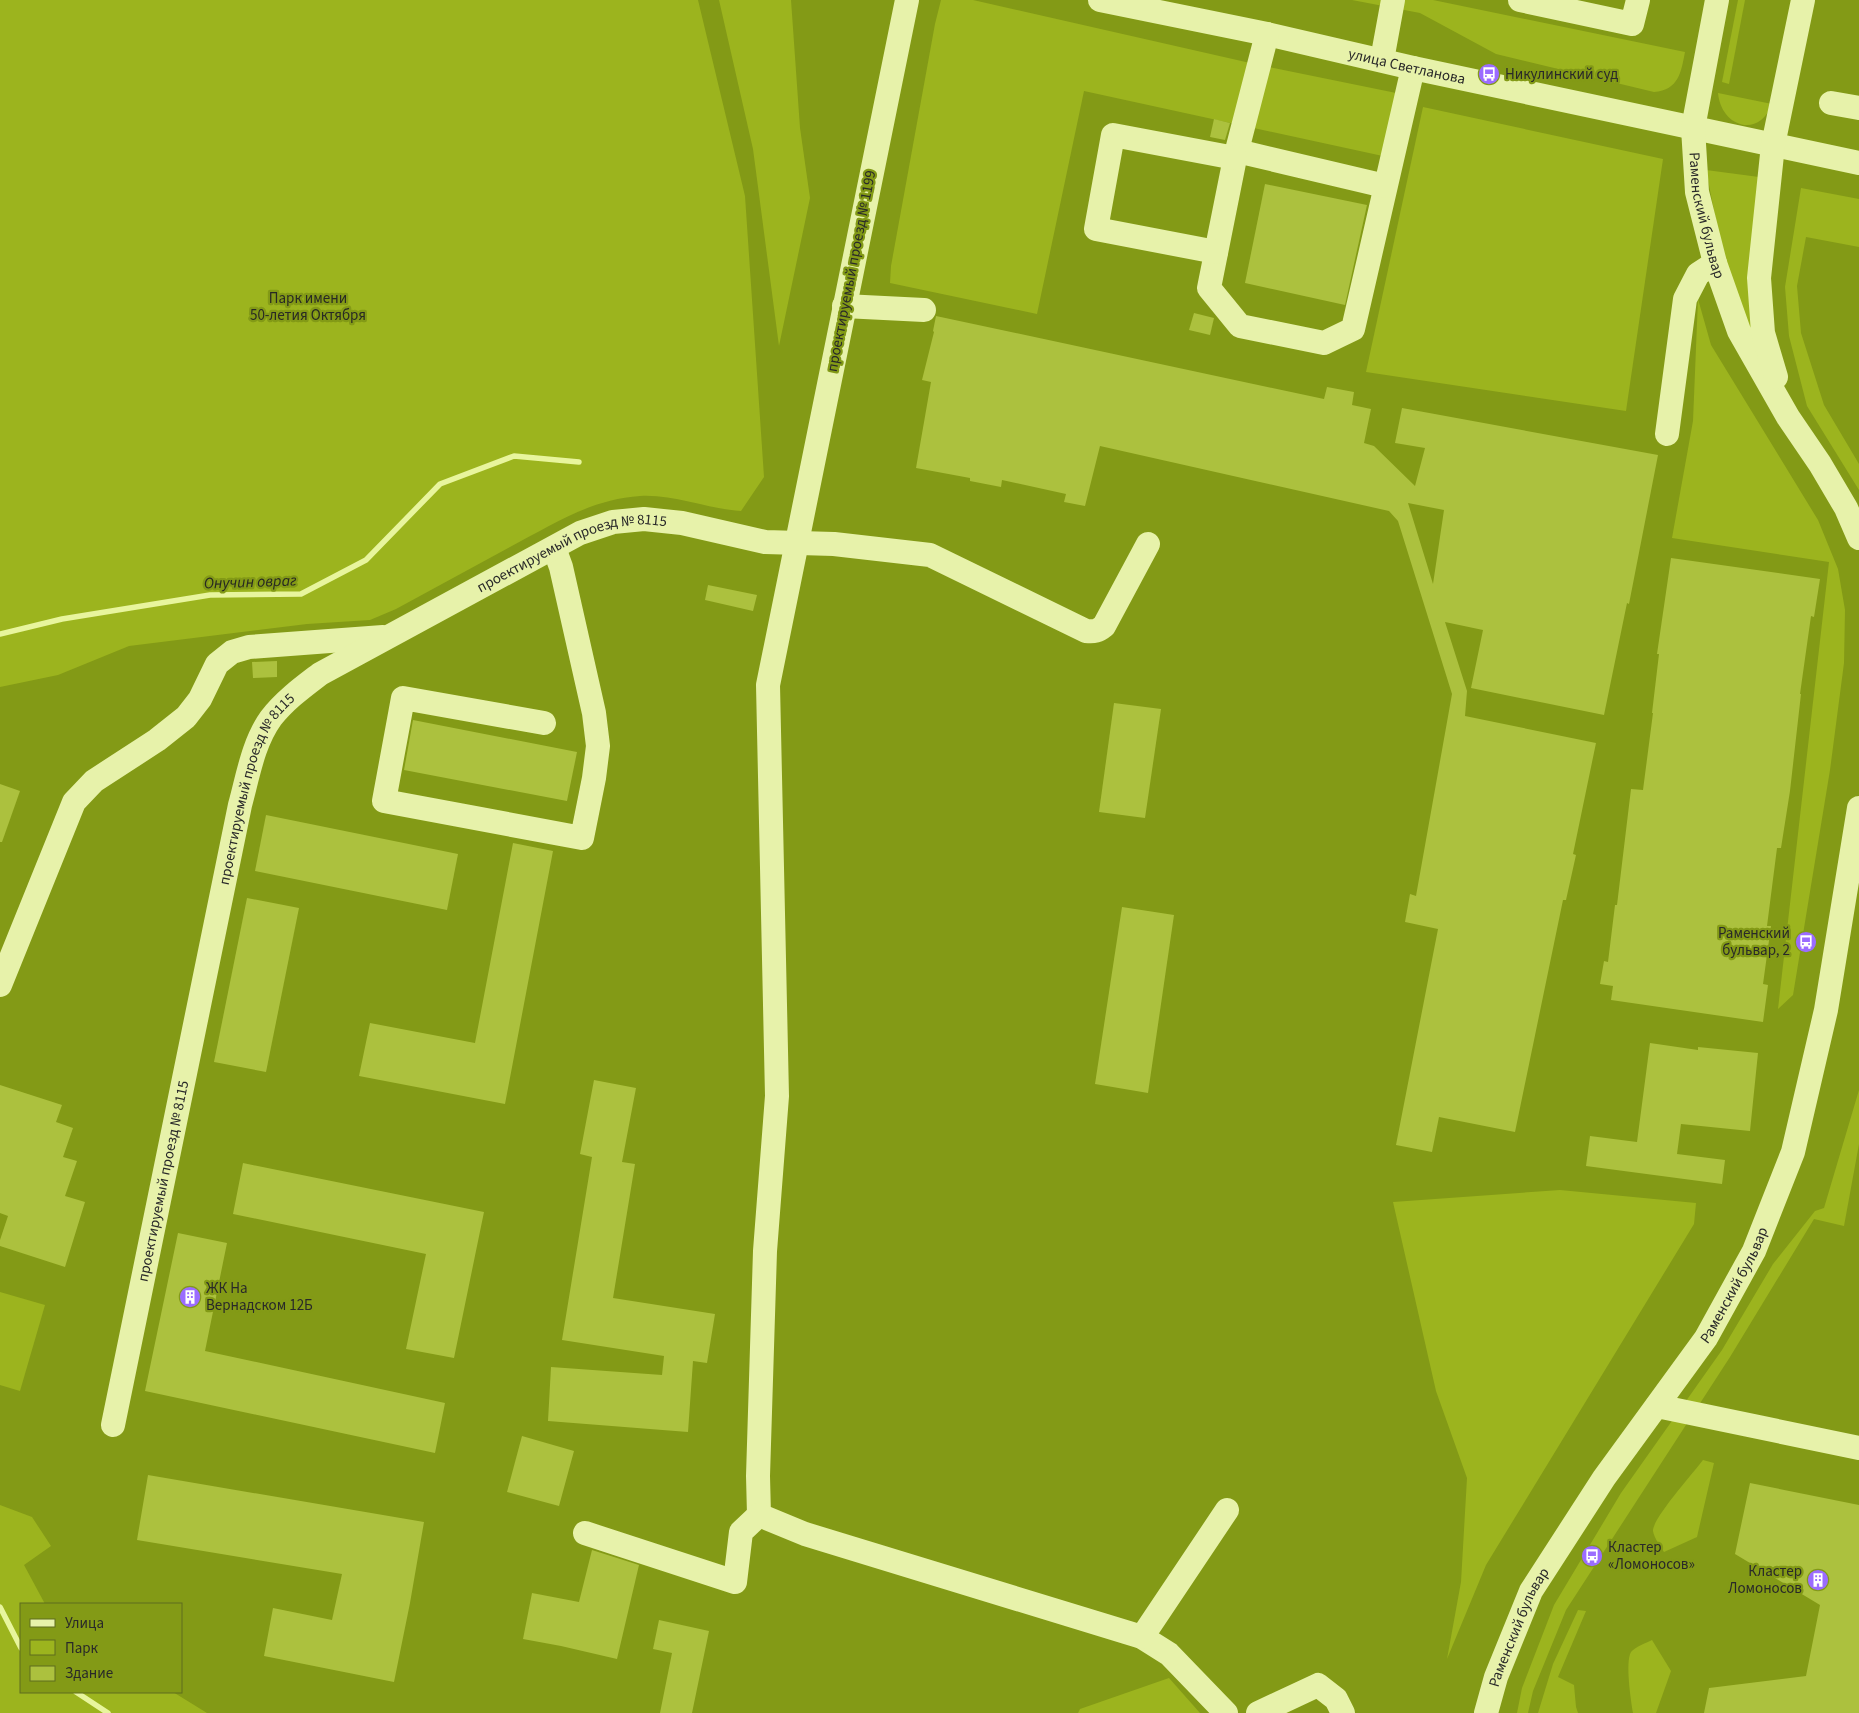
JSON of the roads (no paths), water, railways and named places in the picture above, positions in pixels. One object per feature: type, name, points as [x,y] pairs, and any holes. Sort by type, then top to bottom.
[{"type":"street","name":"проектируемый проезд № 1199","points":[[759,1515],[758,1476],[765,1251],[778,1096],[768,684],[906,0]]},
{"type":"street","name":"улица Светланова","points":[[1100,0],[1267,34],[1413,68],[1859,162]]},
{"type":"street","points":[[1382,60],[1393,0]]},
{"type":"street","points":[[1520,0],[1632,24],[1638,0]]},
{"type":"street","name":"Раменский бульвар","points":[[1717,0],[1693,128],[1697,192],[1715,263],[1739,331],[1788,417],[1820,464],[1846,508],[1859,538]]},
{"type":"street","name":"Раменский бульвар","points":[[1788,417],[1763,333],[1759,278],[1773,145],[1803,0]]},
{"type":"street","points":[[1267,34],[1236,154],[1209,288],[1240,326],[1324,343],[1353,329],[1413,68]]},
{"type":"street","points":[[1831,103],[1859,108]]},
{"type":"street","points":[[1216,252],[1096,229],[1113,135],[1236,154],[1385,186]]},
{"type":"street","points":[[1667,434],[1685,299],[1698,274],[1715,263]]},
{"type":"street","points":[[844,306],[924,310]]},
{"type":"street","name":"проектируемый проезд № 8115","points":[[113,1425],[240,805],[254,752],[271,719],[294,694],[320,674],[580,533],[613,522],[644,519],[682,524],[765,542],[834,544],[930,555],[1086,631],[1092,632],[1098,631],[1104,626],[1148,544]]},
{"type":"street","points":[[544,723],[403,698],[384,801],[582,838],[594,778],[598,746],[594,712],[561,567],[554,548]]},
{"type":"street","points":[[0,985],[74,802],[94,781],[157,740],[186,717],[200,699],[217,664],[232,652],[249,647],[392,636]]},
{"type":"street","name":"Раменский бульвар","points":[[1486,1713],[1496,1677],[1532,1592],[1604,1478],[1706,1338],[1754,1252],[1793,1152],[1826,1010],[1859,808]]},
{"type":"street","points":[[1657,1406],[1859,1448]]},
{"type":"street","points":[[1142,1637],[1227,1510]]},
{"type":"street","points":[[585,1533],[735,1582],[741,1532],[759,1515],[805,1534],[1142,1637],[1169,1654],[1226,1713]]},
{"type":"street","points":[[1258,1713],[1318,1685],[1336,1699],[1343,1713]]},
{"type":"waterway","name":"Онучин овраг","points":[[0,634],[62,619],[210,595],[301,594],[366,560],[440,484],[514,456],[579,462]]},
{"type":"waterway","points":[[0,1607],[20,1646]]},
{"type":"waterway","points":[[78,1693],[108,1713]]},
{"type":"place","name":"Никулинский суд","points":[[1489,74]]},
{"type":"place","name":"Раменский бульвар, 2","points":[[1806,942]]},
{"type":"place","name":"ЖК На Вернадском 12Б","points":[[190,1297]]},
{"type":"place","name":"Кластер «Ломоносов»","points":[[1592,1556]]},
{"type":"place","name":"Кластер Ломоносов","points":[[1818,1580]]},
{"type":"park label","name":"Парк имени 50-летия Октября","points":[[308,306]]}]
